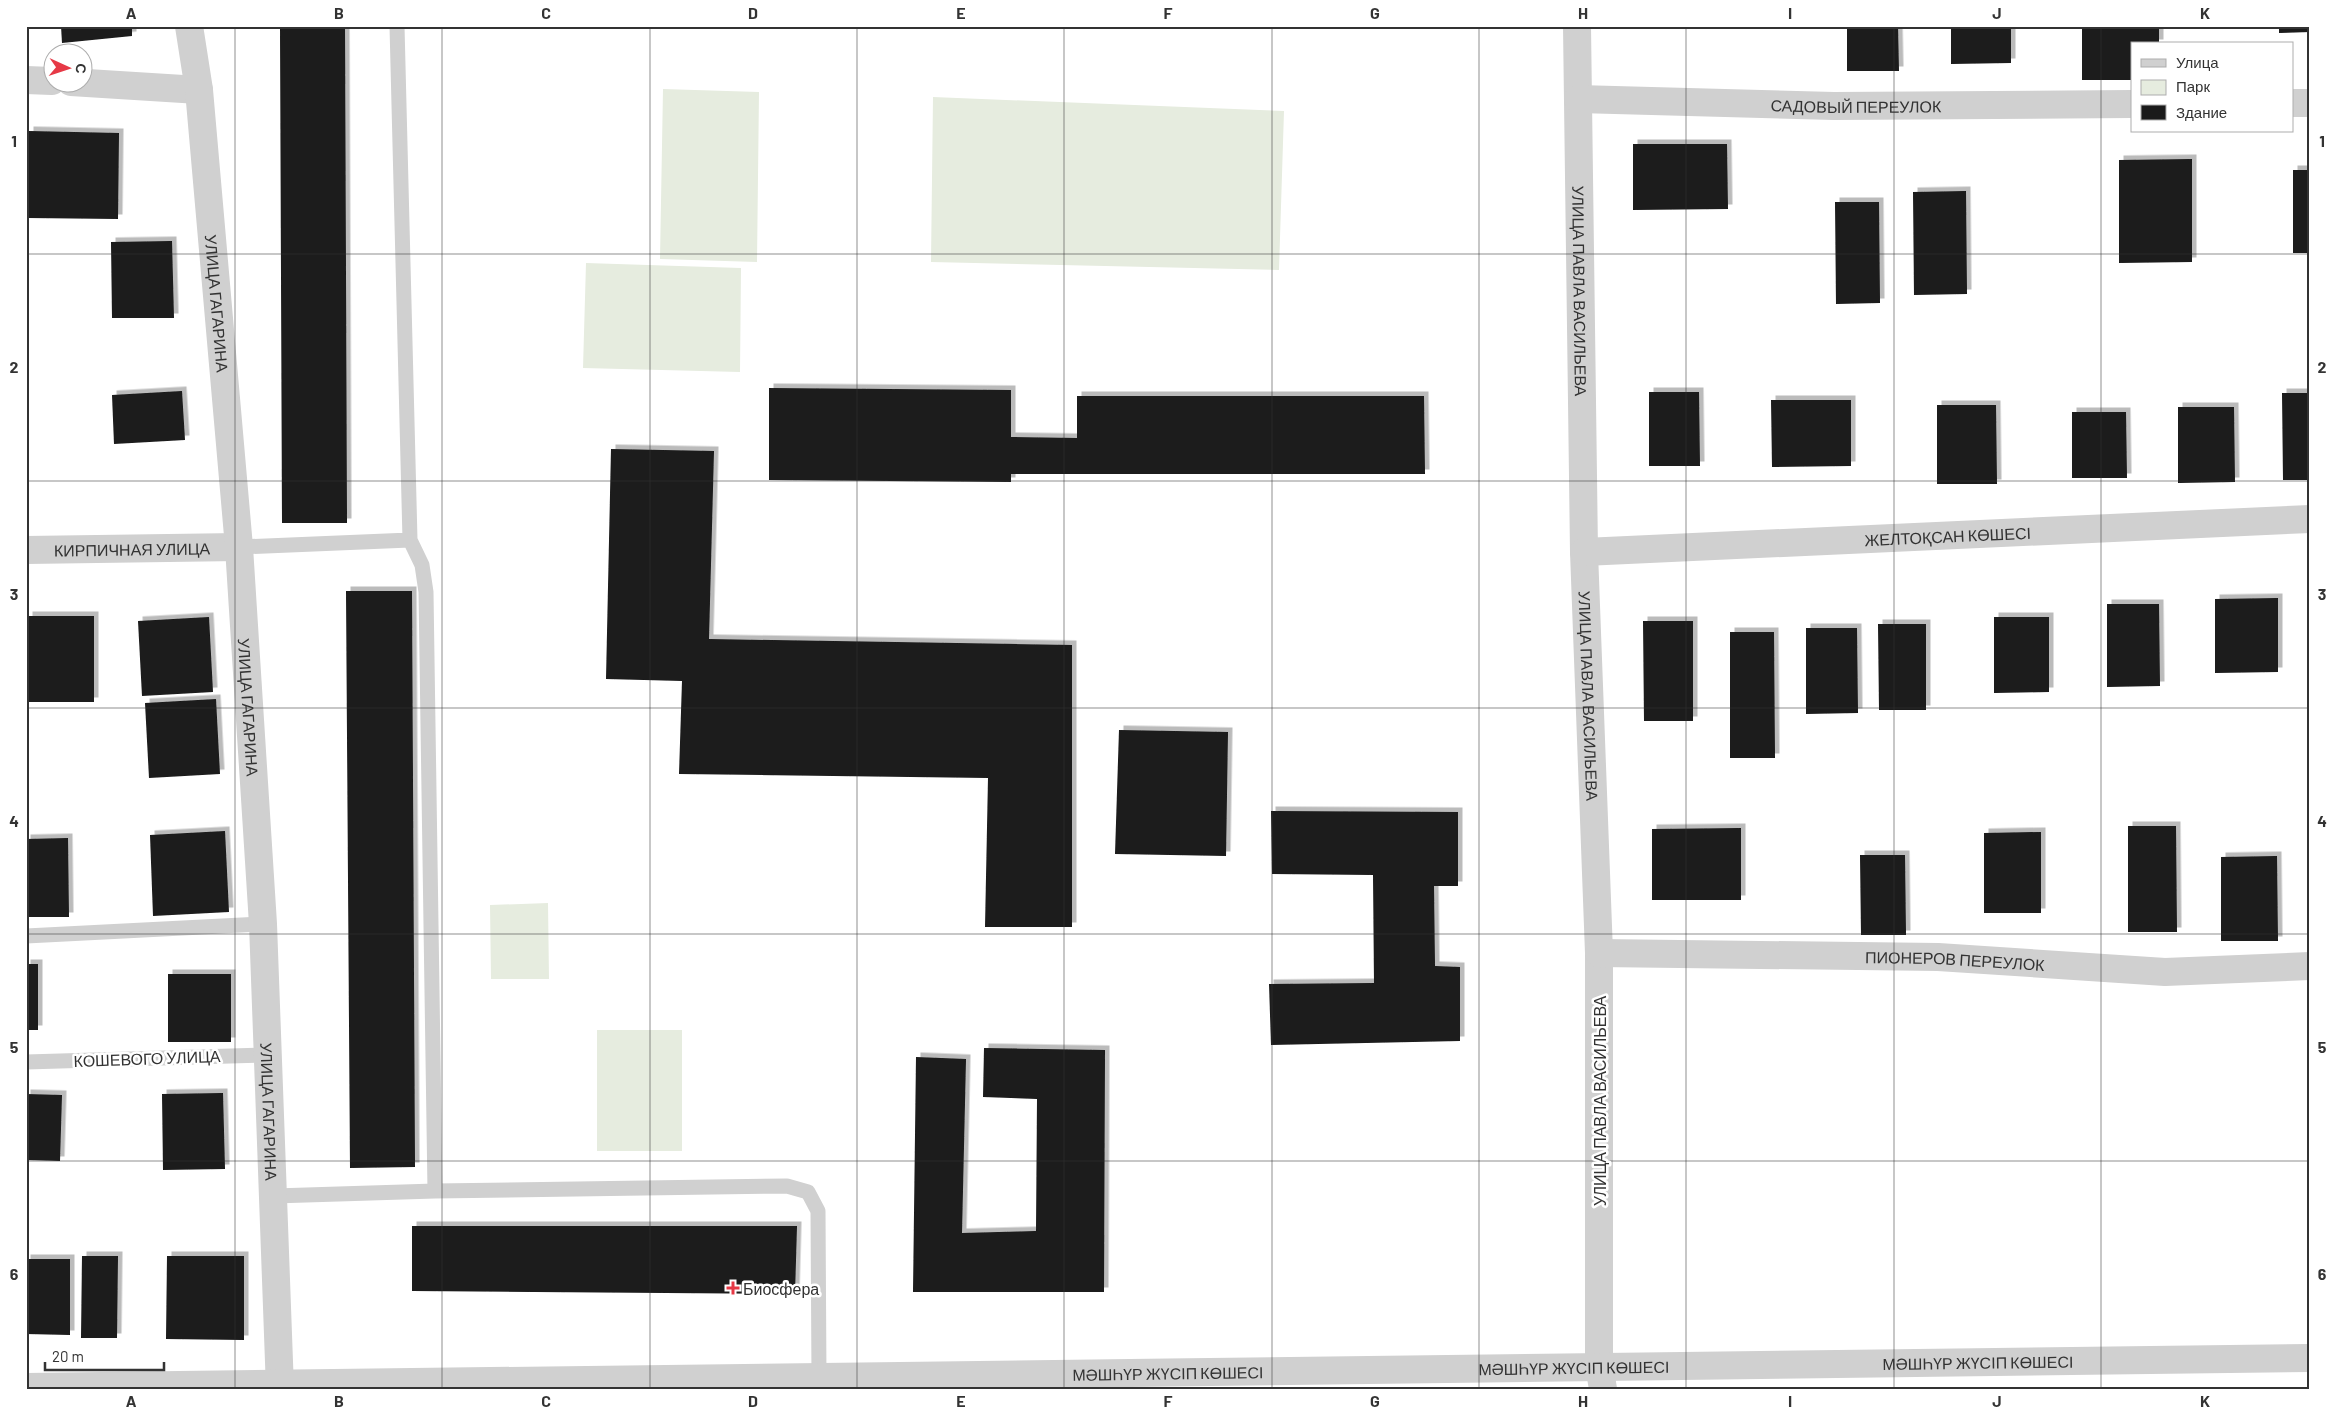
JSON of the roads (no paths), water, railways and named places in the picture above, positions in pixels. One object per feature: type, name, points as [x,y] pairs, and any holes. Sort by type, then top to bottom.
[{"type":"street","name":"УЛИЦА ГАГАРИНА","points":[[189,26],[199,90],[239,547],[263,924],[274,1196],[279,1386]]},
{"type":"street","name":"УЛИЦА ПАВЛА ВАСИЛЬЕВА","points":[[1577,26],[1584,552],[1599,953],[1601,1377]]},
{"type":"street","points":[[26,80],[42,81]]},
{"type":"street","points":[[92,83],[199,90]]},
{"type":"street","name":"САДОВЫЙ ПЕРЕУЛОК","points":[[1578,99],[1834,106],[2131,104]]},
{"type":"street","points":[[2294,103],[2310,103]]},
{"type":"street","name":"ЖЕЛТОҚСАН КӨШЕСІ","points":[[1584,552],[2310,519]]},
{"type":"street","name":"КИРПИЧНАЯ УЛИЦА","points":[[26,550],[239,547]]},
{"type":"street","name":"ПИОНЕРОВ ПЕРЕУЛОК","points":[[1599,953],[1938,957],[2165,972],[2310,966]]},
{"type":"street","name":"МӘШҺҮР ЖҮСІП КӨШЕСІ","points":[[26,1386],[279,1386],[819,1378],[1601,1377],[2310,1358]]},
{"type":"lane","points":[[397,26],[410,540],[422,565],[426,592],[435,1191]]},
{"type":"lane","points":[[239,547],[410,540]]},
{"type":"lane","points":[[26,936],[263,924]]},
{"type":"lane","name":"КОШЕВОГО УЛИЦА","points":[[26,1062],[268,1055]]},
{"type":"lane","points":[[274,1196],[435,1191],[787,1186],[808,1192],[818,1212],[819,1378]]},
{"type":"place","name":"Биосфера","points":[[733,1288]]}]
